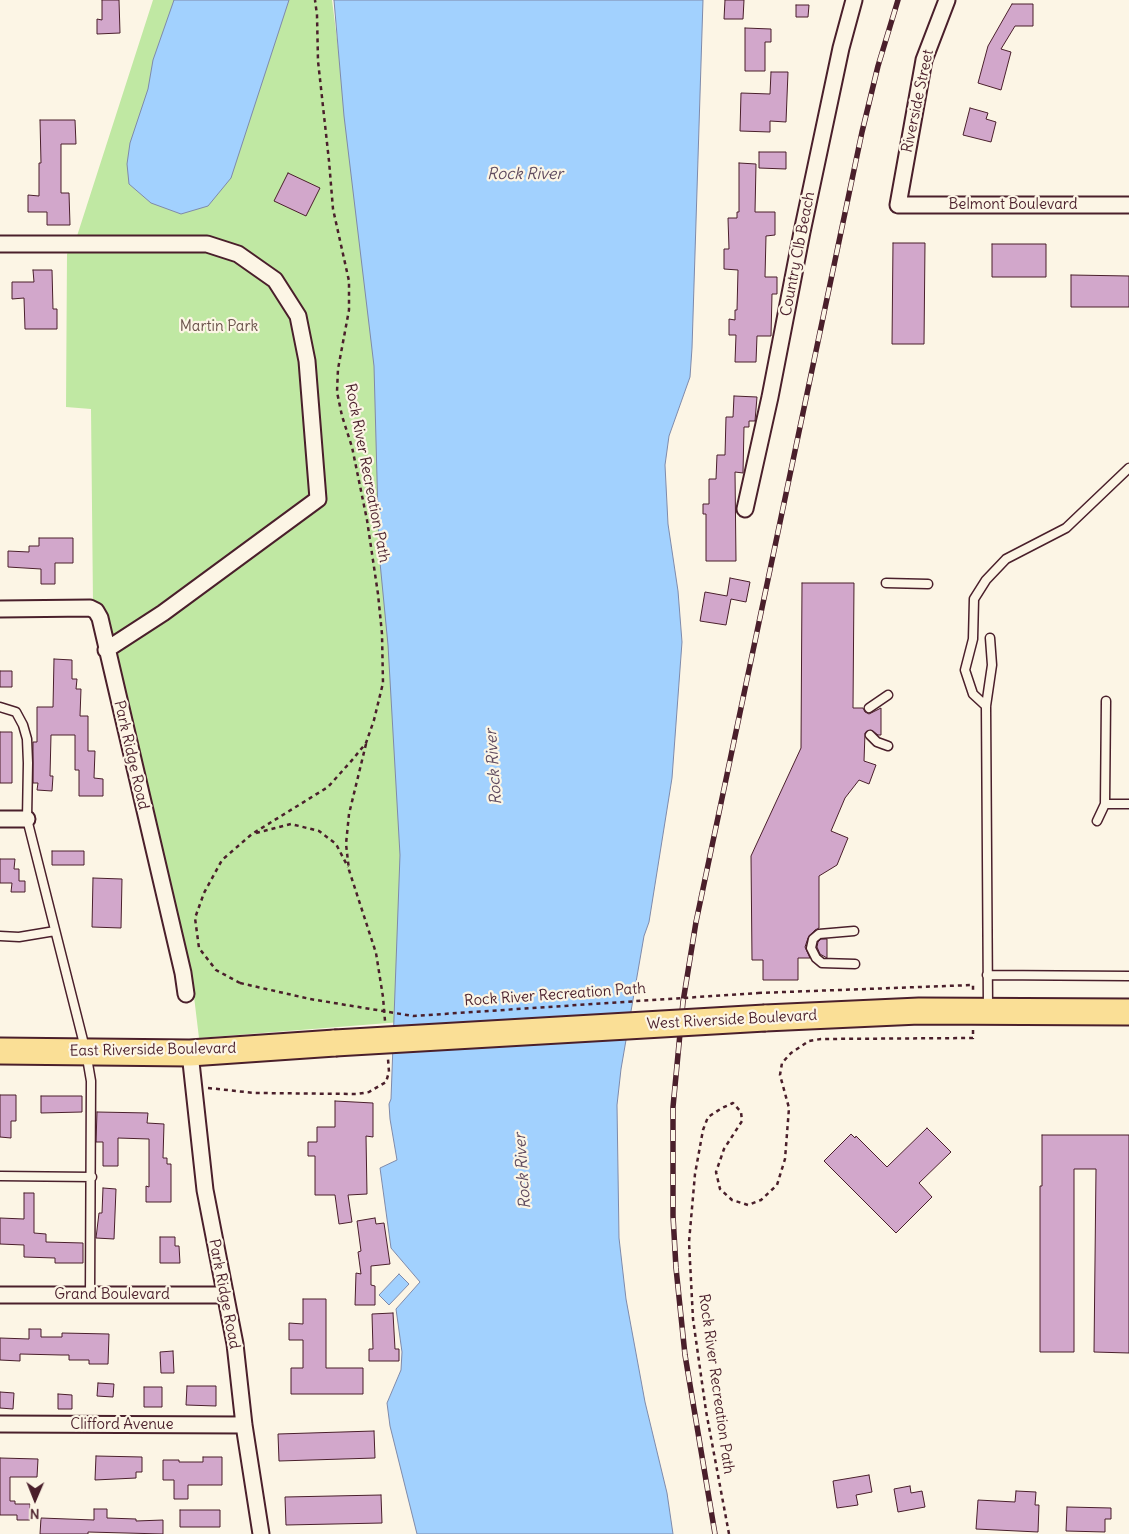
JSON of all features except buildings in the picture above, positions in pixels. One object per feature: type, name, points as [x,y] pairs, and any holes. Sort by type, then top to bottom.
[{"type":"main road","name":"West Riverside Boulevard","points":[[335,1043],[919,1011],[1129,1012]]},
{"type":"main road","name":"East Riverside Boulevard","points":[[0,1051],[190,1053],[335,1043]]},
{"type":"street","name":"Country Clb Beach","points":[[745,509],[770,397],[804,222],[854,0]]},
{"type":"street","name":"Riverside Street","points":[[898,205],[924,60],[946,0]]},
{"type":"street","name":"Belmont Boulevard","points":[[898,205],[1129,205]]},
{"type":"street","points":[[0,244],[207,244],[238,254],[275,280],[298,316],[307,361],[318,499],[163,613],[106,650]]},
{"type":"street","name":"Park Ridge Road","points":[[0,609],[90,608],[96,611],[100,618],[183,973],[186,994]]},
{"type":"street","points":[[0,819],[28,819]]},
{"type":"street","name":"Park Ridge Road","points":[[190,1053],[205,1190],[235,1344],[244,1425],[261,1534]]},
{"type":"street","name":"Grand Boulevard","points":[[0,1295],[224,1295]]},
{"type":"street","name":"Clifford Avenue","points":[[0,1424],[244,1425]]},
{"type":"lane","points":[[986,706],[973,694],[965,670],[973,639],[974,599],[986,580],[1006,559],[1066,528],[1129,468]]},
{"type":"lane","points":[[886,583],[928,584]]},
{"type":"lane","points":[[980,1010],[987,975],[986,706],[992,665],[990,638]]},
{"type":"lane","points":[[869,708],[888,695]]},
{"type":"lane","points":[[1097,821],[1105,804],[1106,701]]},
{"type":"lane","points":[[0,708],[16,712],[23,725],[27,739],[28,819],[86,1052],[91,1081],[90,1295]]},
{"type":"lane","points":[[870,735],[877,742],[888,746]]},
{"type":"lane","points":[[1105,804],[1129,804]]},
{"type":"lane","points":[[0,936],[19,937],[55,931]]},
{"type":"lane","points":[[854,931],[819,934],[813,939],[811,948],[816,958],[822,962],[855,964]]},
{"type":"lane","points":[[987,975],[1129,976]]},
{"type":"lane","points":[[0,1176],[92,1177]]},
{"type":"path","name":"Rock River Recreation Path","points":[[315,0],[318,61],[333,209],[349,281],[349,310],[338,369],[337,392],[352,447],[367,520],[382,634],[383,683],[366,743],[328,788],[252,834],[222,860],[204,893],[195,918],[199,948],[216,970],[240,983],[310,999],[413,1016],[758,993],[973,985],[980,1010],[973,1038],[822,1039],[809,1041],[791,1053],[782,1063],[780,1075],[788,1108],[786,1159],[777,1185],[761,1200],[748,1205],[732,1200],[720,1189],[716,1172],[724,1149],[742,1121],[741,1112],[733,1103],[708,1117],[703,1130],[695,1174],[689,1242],[693,1319],[706,1411],[729,1534]]},
{"type":"path","points":[[349,870],[346,844],[349,814],[366,743]]},
{"type":"path","points":[[252,834],[291,824],[319,831],[336,844],[349,870],[376,953],[385,1025]]},
{"type":"path","points":[[195,1087],[255,1093],[357,1094],[369,1092],[386,1082],[389,1072],[387,1053]]},
{"type":"green space","name":"Martin Park","points":[[153,0],[332,0],[378,359],[401,752],[401,1022],[199,1038],[192,980],[93,604],[91,409],[66,407],[67,254],[77,236]]},
{"type":"water","points":[[174,0],[289,0],[231,178],[208,206],[181,214],[151,203],[129,184],[127,164],[130,143],[148,89],[153,60]]},
{"type":"water","name":"Rock River","points":[[334,0],[703,0],[690,377],[669,436],[665,465],[668,524],[678,591],[682,642],[672,778],[649,922],[644,936],[621,1069],[617,1105],[619,1238],[626,1299],[645,1402],[667,1493],[673,1534],[417,1534],[390,1426],[387,1403],[401,1370],[402,1352],[396,1309],[420,1282],[391,1248],[380,1168],[397,1160],[389,1104],[391,1099],[400,855],[388,645],[379,552],[374,366],[344,116]]},
{"type":"water","points":[[399,1274],[409,1284],[389,1305],[379,1295]]},
{"type":"railway","points":[[715,1534],[685,1355],[676,1268],[673,1216],[673,1107],[683,1002],[696,922],[862,132],[878,66],[898,0]]}]
